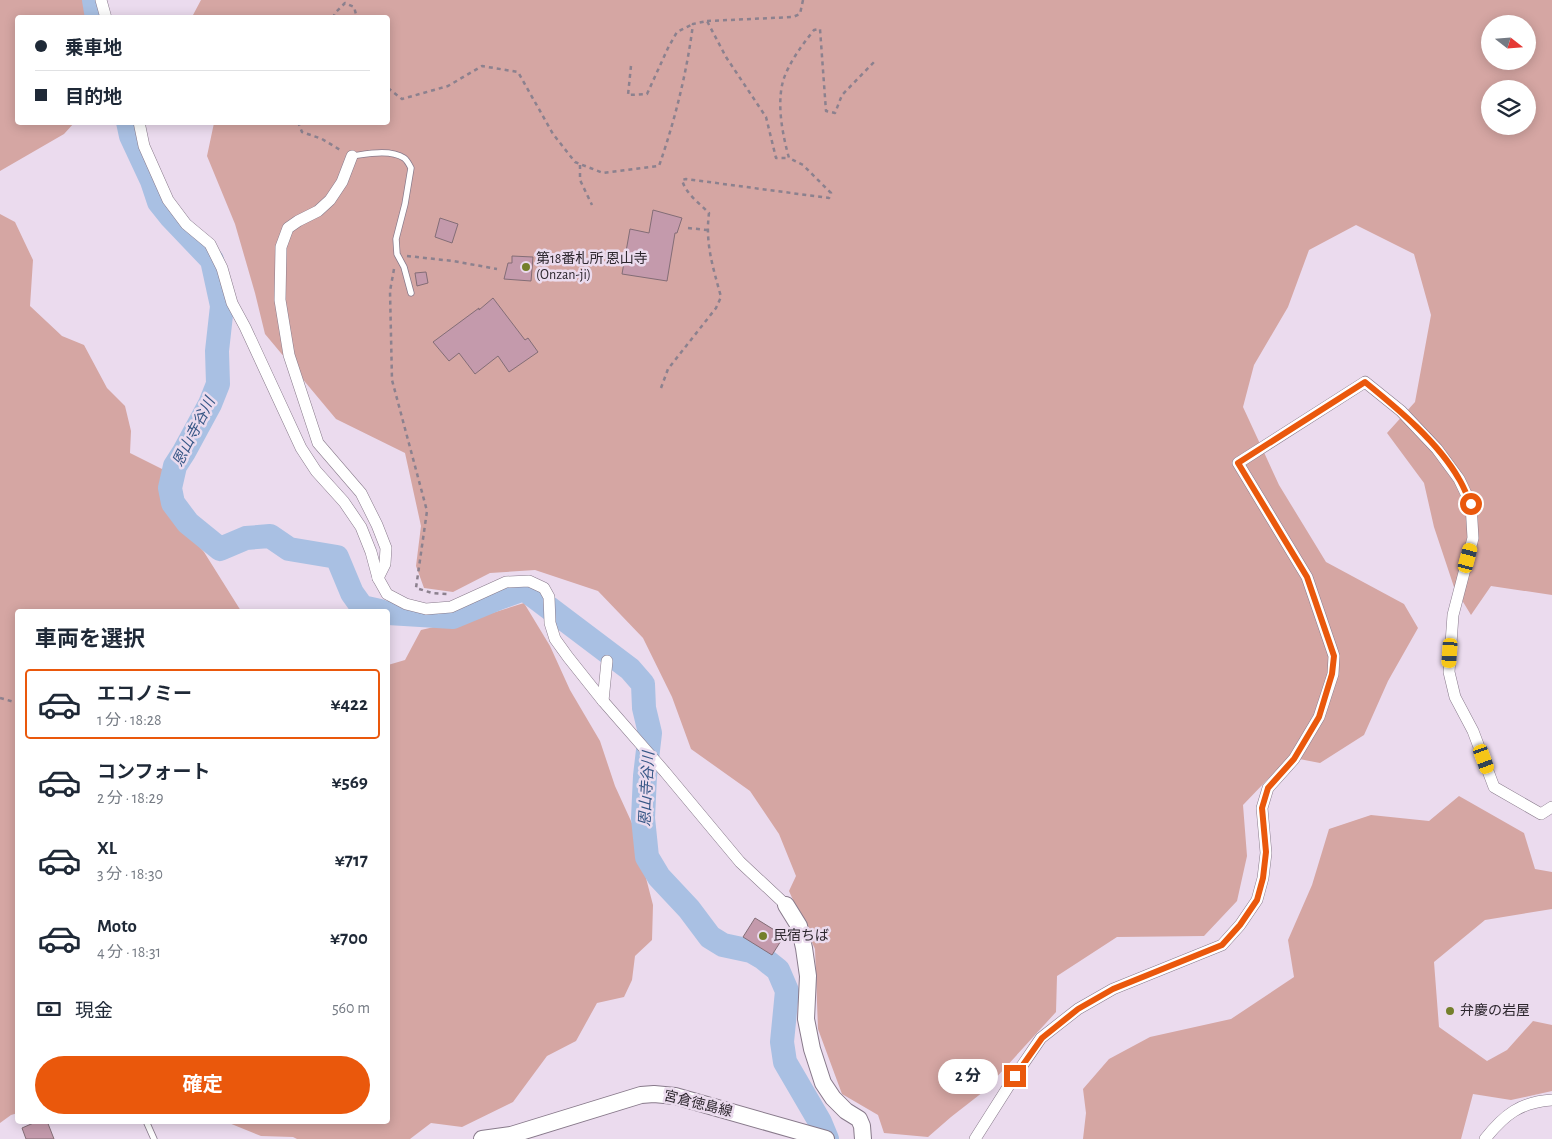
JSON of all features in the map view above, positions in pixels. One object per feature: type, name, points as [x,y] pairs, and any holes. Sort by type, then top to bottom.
[{"type":"main road","points":[[786,905],[799,926],[804,948],[808,976],[806,1019],[812,1049],[823,1083],[833,1098],[846,1111],[859,1119],[862,1126],[863,1139]]},
{"type":"main road","name":"宮倉徳島線","points":[[482,1139],[511,1137],[641,1095],[654,1094],[674,1096],[814,1136]]},
{"type":"street","points":[[101,0],[105,15]]},
{"type":"street","points":[[140,125],[144,146],[168,200],[186,224],[210,244],[222,268],[232,302],[300,448],[316,471],[344,502],[362,527],[378,578],[387,594],[406,604],[426,609],[451,607],[506,582],[529,580],[544,588],[549,597],[550,623],[555,639],[602,701],[642,745],[740,862],[786,905]]},
{"type":"street","points":[[352,156],[342,182],[330,200],[318,211],[288,228],[281,247],[280,300],[289,355],[318,443],[361,492],[386,548],[386,564],[378,578]]},
{"type":"street","points":[[975,1139],[1042,1038],[1078,1009],[1113,989],[1222,945],[1240,925],[1257,900],[1263,878],[1266,852],[1262,808],[1268,788],[1294,759],[1319,717],[1332,674],[1334,656],[1307,577],[1238,463],[1365,382],[1402,411],[1437,449],[1459,479],[1471,504],[1473,538],[1453,616],[1449,672],[1455,697],[1473,731],[1494,787],[1541,814],[1552,807]]},
{"type":"street","points":[[602,701],[607,661]]},
{"type":"street","points":[[1485,1139],[1496,1124],[1517,1108],[1552,1100]]},
{"type":"lane","points":[[352,156],[370,153],[397,155],[406,159],[411,168],[405,204],[396,239],[396,254],[404,267],[411,294]]},
{"type":"lane","points":[[147,1124],[154,1139]]},
{"type":"path","points":[[632,66],[628,95],[647,94],[677,32],[693,24],[707,21],[793,17],[800,14],[803,0]]},
{"type":"path","points":[[334,15],[346,3],[354,7],[356,15]]},
{"type":"path","points":[[661,388],[668,370],[716,308],[722,297],[711,260],[707,230],[709,213],[688,193],[682,180],[829,198],[832,193],[803,165],[789,158],[776,158],[766,117],[726,57],[707,21]]},
{"type":"path","points":[[390,90],[402,99],[448,86],[482,66],[518,72],[553,134],[575,162],[603,173],[659,166],[672,128],[688,60],[693,24]]},
{"type":"path","points":[[789,158],[782,132],[780,100],[785,75],[796,54],[814,30],[820,29],[826,110],[835,113],[842,95],[876,60]]},
{"type":"path","points":[[299,125],[302,132],[352,156]]},
{"type":"path","points":[[580,165],[580,180],[592,205]]},
{"type":"path","points":[[688,228],[707,230]]},
{"type":"path","points":[[454,594],[432,593],[416,588],[427,511],[392,380],[390,291],[396,254],[497,269]]},
{"type":"path","points":[[0,698],[15,702]]},
{"type":"shaded area","points":[[0,0],[84,0],[86,15],[15,15],[15,125],[72,125],[64,134],[0,171]]},
{"type":"shaded area","points":[[201,0],[1552,0],[1552,595],[1491,586],[1471,615],[1454,587],[1434,527],[1424,483],[1387,433],[1415,402],[1431,315],[1414,254],[1356,225],[1309,250],[1288,307],[1254,365],[1243,407],[1279,485],[1326,562],[1404,604],[1418,628],[1388,681],[1364,735],[1320,763],[1289,757],[1243,805],[1247,856],[1237,901],[1204,936],[1117,937],[1057,976],[1056,1012],[983,1092],[928,1137],[884,1133],[878,1115],[842,1094],[818,1029],[815,949],[789,891],[796,876],[779,834],[750,791],[691,749],[672,697],[643,638],[598,591],[535,570],[490,573],[453,592],[424,588],[416,566],[421,526],[405,453],[336,419],[265,334],[235,224],[207,156],[214,125],[390,125],[390,15],[193,15]]},
{"type":"shaded area","points":[[0,214],[15,222],[33,260],[30,306],[62,336],[84,345],[107,388],[125,406],[131,431],[130,453],[162,469],[168,511],[204,552],[240,609],[15,609],[15,1114],[0,1123]]},
{"type":"shaded area","points":[[524,603],[550,646],[570,690],[600,741],[615,786],[636,832],[653,905],[652,940],[635,956],[632,980],[624,997],[597,1003],[576,1041],[547,1056],[513,1102],[462,1127],[431,1123],[410,1139],[297,1139],[293,1137],[261,1136],[231,1124],[390,1124],[390,664],[405,660],[421,630],[489,614]]},
{"type":"shaded area","points":[[1459,796],[1524,833],[1535,869],[1552,872],[1552,909],[1485,920],[1434,962],[1439,1027],[1487,1061],[1507,1050],[1533,1021],[1552,1025],[1552,1091],[1511,1100],[1473,1094],[1461,1139],[1083,1139],[1086,1113],[1083,1089],[1109,1059],[1150,1037],[1231,1019],[1294,977],[1288,940],[1312,885],[1329,829],[1371,815],[1429,821]]},
{"type":"building","points":[[653,210],[682,218],[677,233],[675,233],[667,281],[622,274],[630,229],[649,233]]},
{"type":"building","points":[[440,218],[458,224],[452,243],[435,237]]},
{"type":"building","points":[[512,256],[533,257],[531,281],[504,279],[508,263],[512,263]]},
{"type":"building","points":[[426,272],[428,283],[417,286],[415,273]]},
{"type":"building","points":[[493,298],[525,340],[528,338],[538,352],[509,372],[498,356],[475,374],[459,353],[449,361],[433,342]]},
{"type":"building","name":"民宿ちば","points":[[755,918],[784,936],[772,955],[743,937]]},
{"type":"building","points":[[31,1124],[48,1124],[54,1139],[26,1139],[22,1128]]},
{"type":"waterway","name":"恩山寺谷川","points":[[94,0],[96,15]]},
{"type":"waterway","name":"恩山寺谷川","points":[[129,125],[131,136],[152,181],[159,202],[212,260],[222,306],[217,351],[218,384],[210,404],[175,466],[170,488],[173,503],[188,523],[220,549],[246,538],[270,536],[289,549],[337,557],[352,593],[362,607],[371,609]]},
{"type":"waterway","name":"恩山寺谷川","points":[[390,613],[453,617],[524,589],[630,669],[643,684],[644,708],[650,733],[643,818],[647,857],[659,877],[689,909],[710,937],[723,945],[751,951],[778,970],[787,991],[782,1042],[785,1062],[820,1122],[827,1139]]},
{"type":"place","name":"第18番札所 恩山寺 (Onzan-ji)","points":[[526,267]]},
{"type":"place","name":"民宿ちば","points":[[763,936]]},
{"type":"place","name":"弁慶の岩屋","points":[[1450,1011]]},
{"type":"route","points":[[1015,1076],[1042,1038],[1078,1009],[1113,989],[1222,945],[1240,925],[1257,900],[1263,878],[1266,852],[1262,808],[1268,788],[1294,759],[1319,717],[1332,674],[1334,656],[1307,577],[1238,463],[1365,382],[1402,411],[1437,449],[1459,479],[1471,504]]}]
